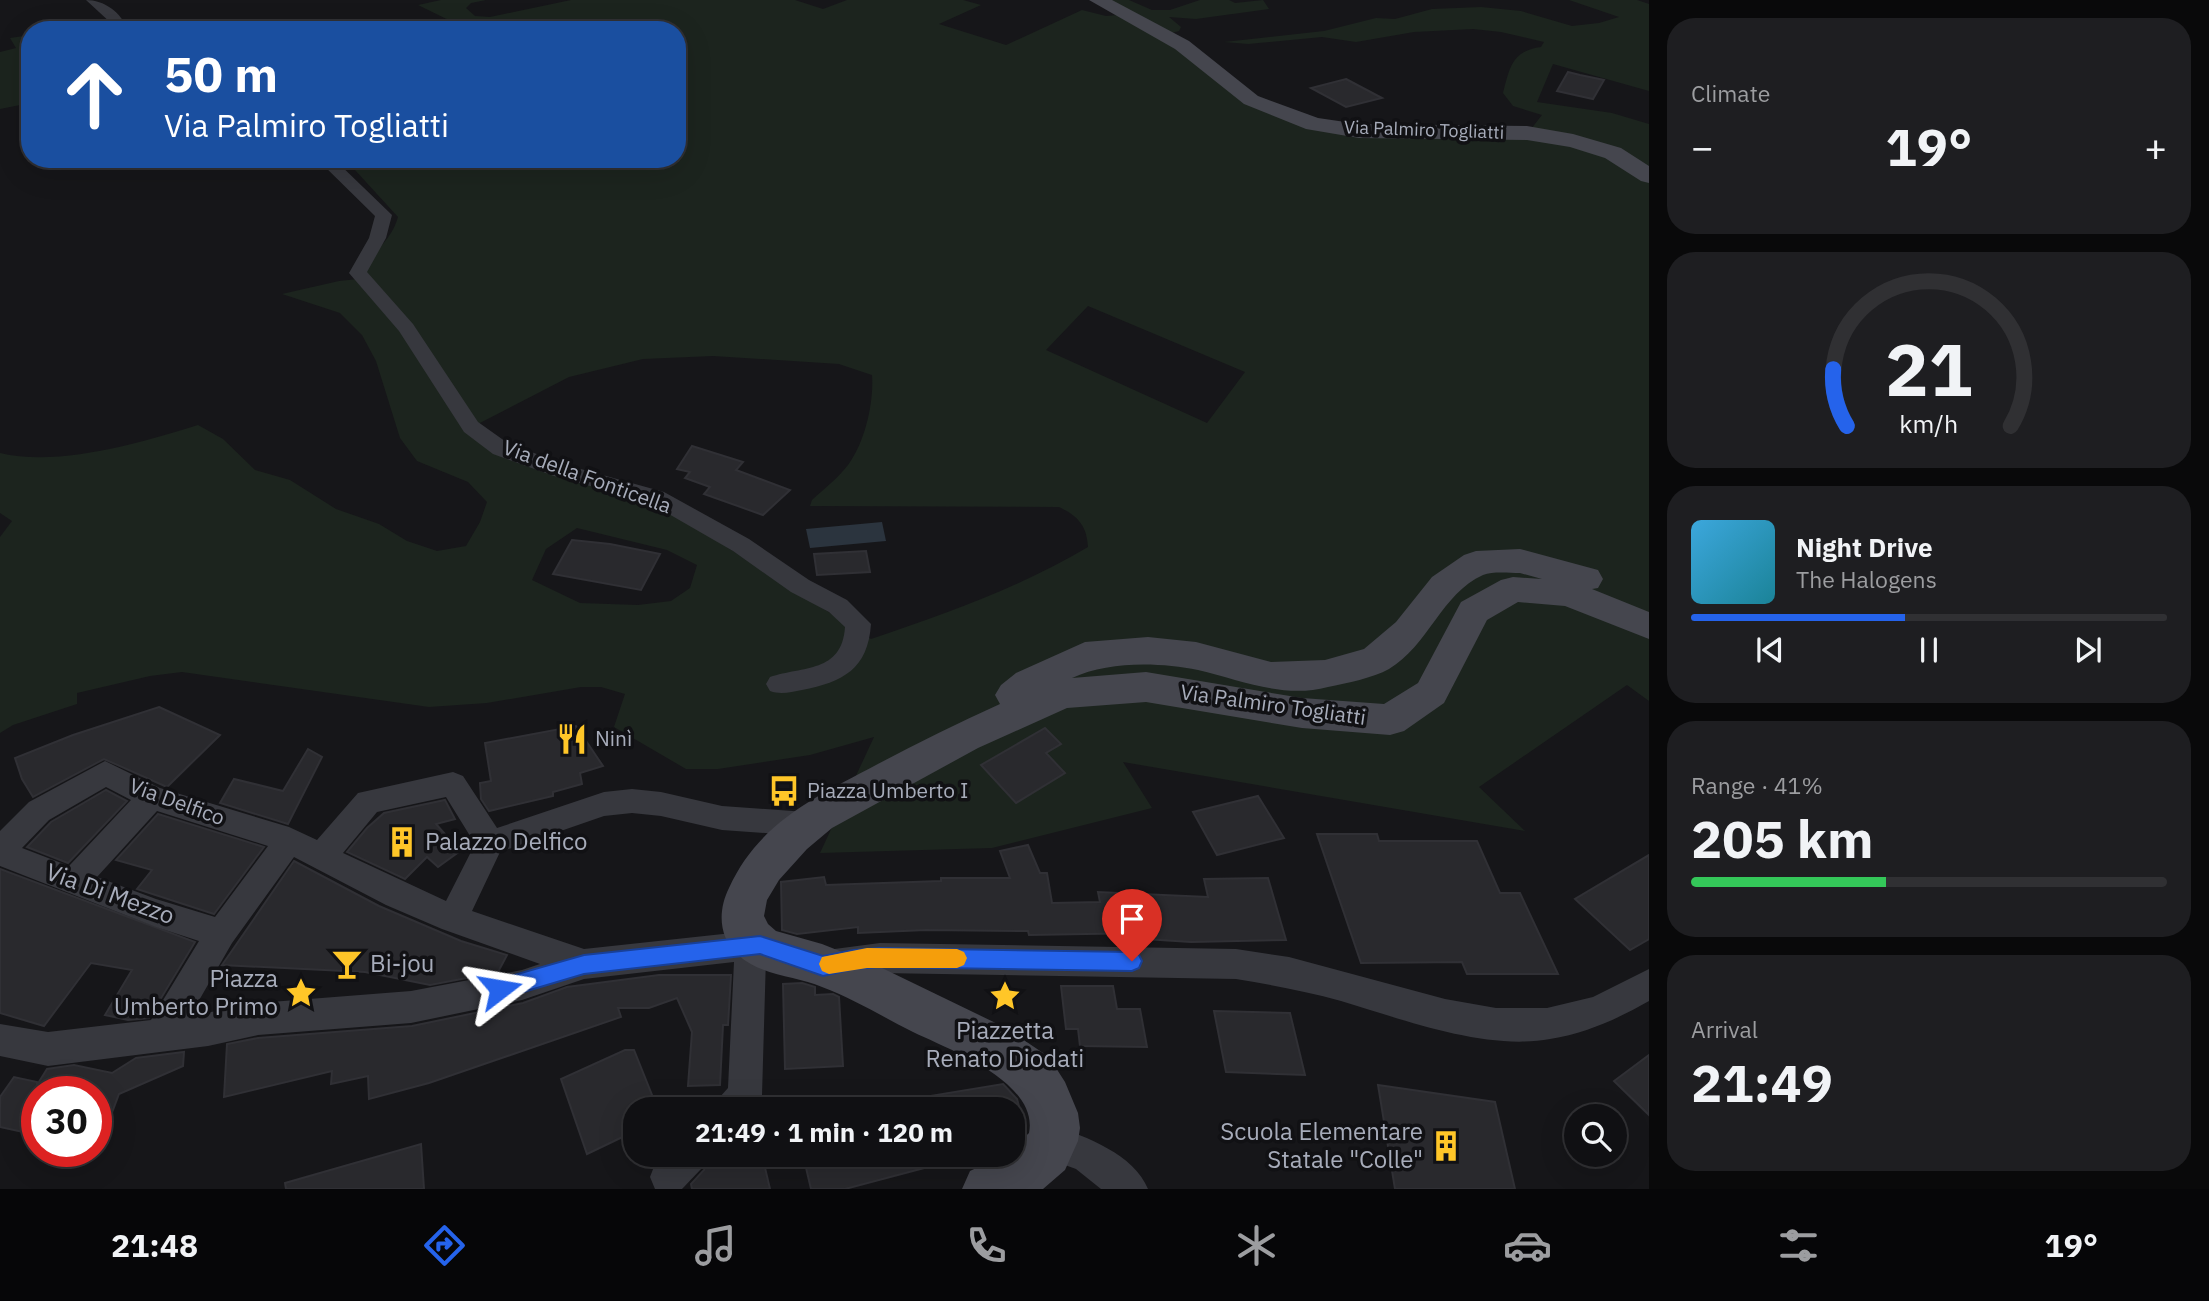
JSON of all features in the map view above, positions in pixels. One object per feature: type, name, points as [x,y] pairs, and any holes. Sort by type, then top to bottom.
[{"type":"street","points":[[92,0],[117,21]]},
{"type":"street","name":"Via Palmiro Togliatti","points":[[1098,0],[1182,45],[1251,100],[1314,124],[1359,131],[1538,135],[1573,141],[1613,153],[1649,176]]},
{"type":"street","name":"Via della Fonticella","points":[[334,168],[384,215],[383,232],[364,259],[358,273],[406,328],[471,427],[501,449],[562,471],[656,497],[741,545],[800,586],[838,606],[858,624],[859,644],[850,657],[832,671],[779,684]]},
{"type":"street","name":"Via Palmiro Togliatti","points":[[964,737],[1030,682],[1085,656],[1148,651],[1196,656],[1271,676],[1325,674],[1376,659],[1409,631],[1444,586],[1476,563],[1520,561],[1601,583],[1649,601]]},
{"type":"street","name":"Via Palmiro Togliatti","points":[[755,946],[743,921],[745,903],[769,858],[806,824],[964,737],[1062,694],[1146,687],[1303,713],[1390,720],[1432,693],[1474,611],[1513,589],[1569,594],[1649,626]]},
{"type":"street","name":"Via Delfico","points":[[0,852],[39,811],[105,773],[152,797],[289,840],[453,919],[584,964]]},
{"type":"street","points":[[321,857],[369,802],[453,784],[489,843]]},
{"type":"street","points":[[74,881],[152,797]]},
{"type":"street","points":[[453,919],[489,843],[604,804],[632,801],[661,804],[722,818],[806,824]]},
{"type":"street","points":[[160,1036],[221,933],[289,840]]},
{"type":"street","name":"Via Di Mezzo","points":[[0,852],[156,913],[221,933]]},
{"type":"street","points":[[743,1097],[755,946]]},
{"type":"street","points":[[0,1040],[48,1049],[160,1036],[258,1019],[411,1007],[522,985],[584,964],[755,946],[823,966],[993,1046],[1023,1065],[1034,1076],[1049,1103],[1056,1129],[1053,1143],[1048,1153],[1030,1167],[988,1189]]},
{"type":"street","points":[[823,966],[854,959],[880,958],[1233,964],[1311,978],[1454,1018],[1509,1026],[1548,1025],[1595,1015],[1628,999],[1649,984]]},
{"type":"street","points":[[1053,1143],[1087,1155],[1130,1189]]},
{"type":"shaded area","points":[[441,0],[486,0],[471,3],[466,8],[475,16],[490,17],[571,0],[795,0],[823,9],[847,0],[963,0],[981,5],[939,24],[1006,45],[1082,10],[1106,16],[1118,15],[1178,46],[1249,100],[1312,125],[1531,129],[1542,115],[1513,106],[1503,93],[1508,75],[1518,56],[1541,47],[1544,42],[1473,29],[1414,32],[1356,42],[1322,37],[1248,44],[1224,42],[1324,31],[1376,18],[1395,19],[1432,9],[1481,7],[1521,11],[1572,26],[1599,23],[1619,17],[1569,0],[1637,0],[1649,4],[1649,91],[1553,64],[1537,102],[1612,113],[1649,124],[1649,701],[1627,685],[1479,787],[1525,831],[1123,762],[1152,808],[992,848],[820,853],[874,737],[810,755],[718,769],[686,769],[614,727],[625,694],[601,687],[581,687],[487,703],[429,707],[182,672],[150,676],[77,693],[77,704],[13,725],[0,733],[0,537],[12,521],[0,513],[0,453],[23,457],[73,455],[151,439],[198,425],[223,439],[255,470],[290,480],[336,509],[379,524],[407,541],[437,551],[466,546],[480,522],[487,502],[468,482],[417,461],[400,438],[376,361],[362,335],[340,313],[282,294],[339,281],[358,279],[404,332],[468,428],[653,500],[871,639],[1009,587],[1088,547],[1086,533],[1080,522],[1059,507],[810,506],[812,500],[840,474],[854,456],[864,434],[870,410],[872,375],[839,364],[713,356],[643,359],[569,377],[476,425],[362,273],[391,232],[398,217],[352,168],[686,168],[686,21],[451,21],[418,5]],"holes":[[[1088,306],[1245,372],[1207,423],[1046,350]],[[577,528],[667,550],[697,565],[690,588],[671,601],[638,605],[580,603],[532,580],[546,549]]]},
{"type":"shaded area","points":[[1107,0],[1129,0],[1152,10],[1170,10],[1200,0],[1229,0],[1235,3],[1263,0],[1269,9],[1196,19],[1169,17],[1181,27],[1179,31],[1172,33]]},
{"type":"shaded area","points":[[21,36],[21,105],[0,109],[0,52],[16,48],[10,38]]},
{"type":"shaded area","points":[[882,522],[886,541],[810,548],[806,529]]},
{"type":"building","points":[[1568,72],[1604,80],[1593,99],[1557,91]]},
{"type":"building","points":[[1346,79],[1382,98],[1346,107],[1311,88]]},
{"type":"building","points":[[692,446],[743,462],[736,470],[790,490],[763,515],[704,494],[710,487],[685,478],[690,472],[677,469]]},
{"type":"building","points":[[572,540],[660,554],[641,590],[553,574]]},
{"type":"building","points":[[866,551],[870,572],[817,575],[814,554]]},
{"type":"building","points":[[159,707],[220,735],[167,787],[104,759],[33,797],[22,779],[15,758],[73,735]]},
{"type":"building","points":[[576,726],[603,766],[580,773],[582,784],[553,792],[553,796],[489,811],[481,799],[480,783],[491,781],[485,743]]},
{"type":"building","points":[[1045,728],[1061,744],[1046,753],[1065,773],[1016,803],[981,765]]},
{"type":"building","points":[[308,749],[322,757],[288,824],[220,803],[234,779],[283,791]]},
{"type":"building","points":[[106,790],[127,801],[68,863],[27,847],[51,822]]},
{"type":"building","points":[[1258,796],[1284,838],[1217,855],[1193,812]]},
{"type":"building","name":"Palazzo Delfico","points":[[445,800],[455,819],[436,824],[460,851],[438,867],[427,857],[405,879],[347,852],[384,813]]},
{"type":"building","points":[[158,814],[264,847],[214,914],[137,889],[152,870],[116,860]]},
{"type":"building","points":[[1317,834],[1377,834],[1379,841],[1477,841],[1500,893],[1520,893],[1558,974],[1467,974],[1462,962],[1361,963]]},
{"type":"building","points":[[1028,845],[1040,873],[1047,873],[1052,903],[1100,902],[1098,892],[1208,897],[1204,879],[1268,878],[1286,940],[1191,942],[1145,939],[1144,933],[1029,935],[1028,931],[926,930],[858,933],[858,927],[797,934],[782,930],[781,882],[824,877],[826,885],[941,881],[941,878],[1010,878],[1000,851]]},
{"type":"building","points":[[1649,855],[1649,939],[1630,950],[1575,899]]},
{"type":"building","points":[[294,861],[379,906],[461,941],[507,955],[498,972],[430,985],[365,972],[222,965]]},
{"type":"building","points":[[0,869],[195,942],[149,1018],[128,1020],[105,1015],[132,970],[91,963],[44,1026],[0,1013]]},
{"type":"building","points":[[659,975],[731,975],[728,1025],[723,1025],[720,1085],[688,1086],[692,1032],[677,998],[649,1008],[618,1008],[621,1017],[429,1083],[369,1099],[368,1076],[331,1084],[332,1071],[224,1097],[227,1044],[258,1038],[412,1026],[523,1003],[567,987]]},
{"type":"building","points":[[802,983],[815,987],[815,995],[833,994],[839,997],[843,1066],[785,1069],[783,984]]},
{"type":"building","points":[[1061,986],[1113,986],[1117,1009],[1140,1009],[1147,1047],[1080,1046],[1078,1029],[1066,1029]]},
{"type":"building","points":[[1214,1011],[1290,1013],[1305,1075],[1226,1072]]},
{"type":"building","points":[[625,1050],[634,1050],[653,1097],[623,1097],[623,1137],[587,1154],[561,1079]]},
{"type":"building","points":[[184,1052],[183,1066],[119,1094],[112,1113],[112,1076],[43,1076],[47,1069],[74,1065],[112,1073],[136,1058]]},
{"type":"building","points":[[1649,1055],[1649,1115],[1614,1081]]},
{"type":"building","points":[[14,1077],[21,1079],[21,1132],[0,1127],[0,1097]]},
{"type":"building","points":[[1003,1084],[1015,1097],[924,1097]]},
{"type":"building","name":"Scuola Elementare Statale \"Colle\"","points":[[1378,1085],[1495,1102],[1515,1189],[1395,1189]]},
{"type":"building","points":[[421,1144],[424,1189],[286,1189],[285,1183]]},
{"type":"building","points":[[705,1167],[765,1167],[770,1189],[692,1189],[691,1184]]},
{"type":"building","points":[[806,1167],[928,1167],[845,1189],[811,1189]]},
{"type":"slow traffic","points":[[829,964],[867,958],[957,958]]},
{"type":"place","name":"Ninì","points":[[572,739]]},
{"type":"place","name":"Piazza Umberto I","points":[[784,791]]},
{"type":"place","name":"Palazzo Delfico","points":[[402,842]]},
{"type":"place","name":"Bi-jou","points":[[347,964]]},
{"type":"place","name":"Piazza Umberto Primo","points":[[301,993]]},
{"type":"place","name":"Piazzetta Renato Diodati","points":[[1005,996]]},
{"type":"place","name":"Scuola Elementare Statale \"Colle\"","points":[[1446,1146]]},
{"type":"route","points":[[500,989],[522,985],[584,964],[760,945],[823,966],[854,959],[880,958],[1132,961]]}]
